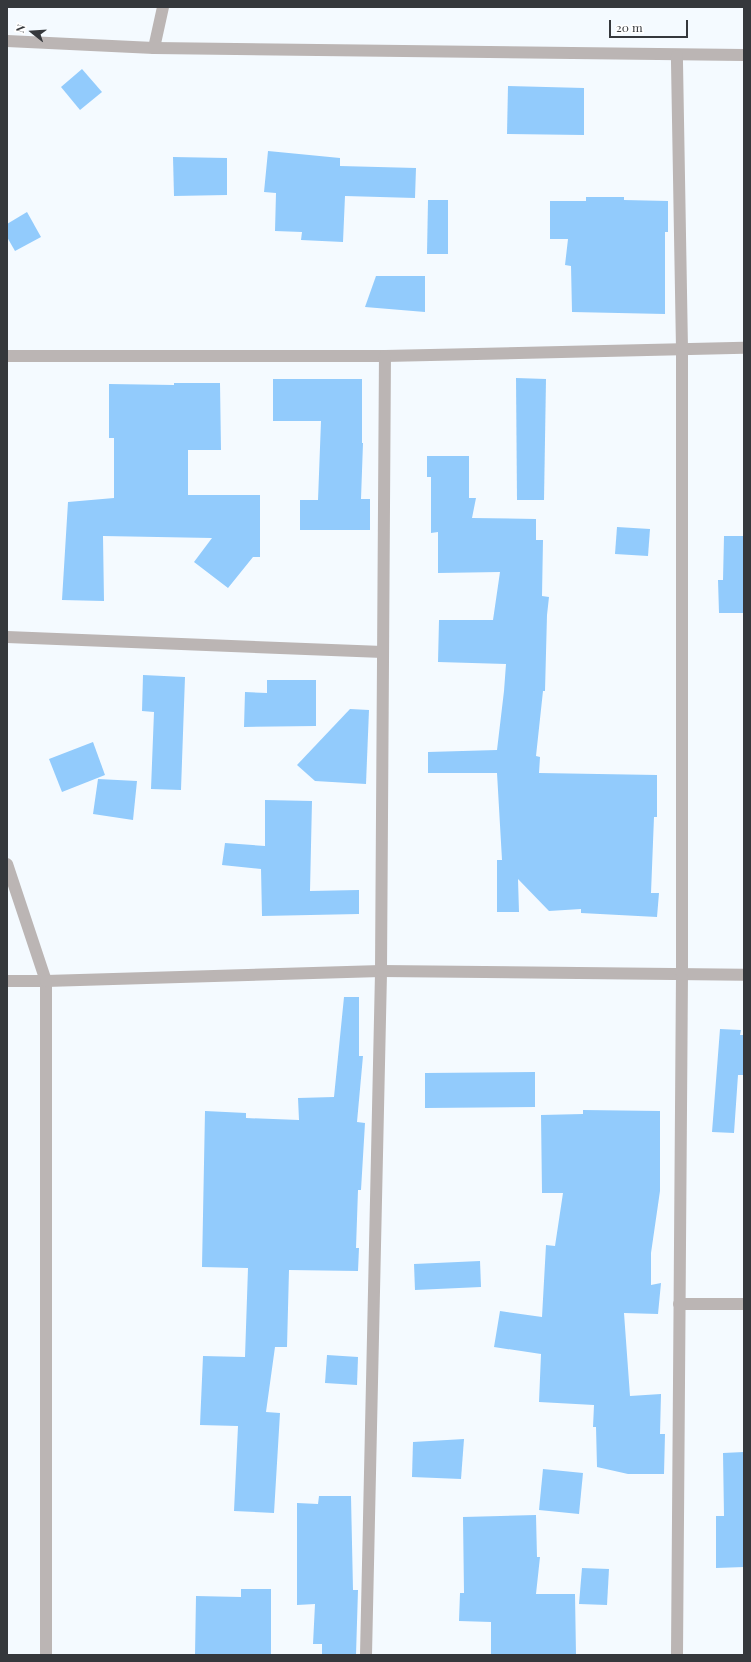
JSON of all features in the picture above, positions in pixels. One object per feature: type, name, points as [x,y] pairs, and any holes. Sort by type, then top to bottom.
[{"type":"street","points":[[154,48],[163,7]]},
{"type":"street","points":[[7,41],[154,48],[677,56],[744,55]]},
{"type":"street","points":[[677,56],[682,349],[682,974],[677,1655]]},
{"type":"street","points":[[7,356],[385,356],[744,348]]},
{"type":"street","points":[[366,1655],[381,971],[385,356]]},
{"type":"street","points":[[7,637],[383,652]]},
{"type":"street","points":[[7,864],[46,981],[46,1655]]},
{"type":"street","points":[[7,981],[381,971],[744,974]]},
{"type":"street","points":[[680,1304],[744,1304]]},
{"type":"building","points":[[82,69],[102,92],[80,110],[61,87]]},
{"type":"building","points":[[508,86],[584,88],[584,135],[507,134]]},
{"type":"building","points":[[268,151],[340,158],[340,166],[416,168],[415,198],[345,196],[343,242],[301,240],[302,232],[275,231],[276,193],[264,192]]},
{"type":"building","points":[[173,157],[227,158],[227,195],[174,196]]},
{"type":"building","points":[[586,197],[624,197],[624,200],[668,201],[668,232],[665,232],[665,314],[572,312],[571,266],[565,265],[568,239],[550,239],[550,201],[586,201]]},
{"type":"building","points":[[428,200],[448,200],[448,254],[427,254]]},
{"type":"building","points":[[27,212],[41,237],[15,251],[7,237],[7,224]]},
{"type":"building","points":[[376,276],[425,276],[425,312],[365,307]]},
{"type":"building","points":[[516,378],[546,379],[544,500],[517,500]]},
{"type":"building","points":[[273,379],[362,379],[363,443],[361,499],[370,499],[370,530],[300,530],[300,500],[318,500],[321,421],[273,421]]},
{"type":"building","points":[[174,383],[220,383],[221,450],[188,450],[188,495],[260,495],[260,557],[253,557],[228,588],[194,562],[212,538],[103,536],[104,601],[62,600],[68,502],[114,498],[114,438],[109,438],[109,384],[174,385]]},
{"type":"building","points":[[427,456],[469,456],[469,498],[476,498],[472,518],[536,519],[536,540],[543,540],[542,596],[549,597],[547,615],[545,691],[543,691],[536,756],[540,757],[539,773],[657,775],[657,817],[654,817],[651,893],[659,893],[657,917],[581,913],[581,909],[549,911],[518,879],[519,912],[497,912],[497,860],[502,860],[497,773],[428,773],[428,752],[497,750],[506,664],[438,662],[439,620],[493,620],[500,572],[438,573],[438,532],[431,533],[431,477],[427,477]]},
{"type":"building","points":[[617,527],[650,529],[648,556],[615,554]]},
{"type":"building","points":[[724,536],[744,536],[744,613],[719,613],[718,580],[723,580]]},
{"type":"building","points":[[143,675],[185,677],[181,790],[151,789],[154,712],[142,711]]},
{"type":"building","points":[[267,680],[316,680],[316,726],[244,727],[245,692],[267,693]]},
{"type":"building","points":[[350,709],[369,710],[366,784],[315,781],[297,765]]},
{"type":"building","points":[[93,742],[105,775],[62,792],[49,759]]},
{"type":"building","points":[[98,779],[137,781],[133,820],[93,814]]},
{"type":"building","points":[[265,800],[312,801],[310,891],[359,890],[359,914],[262,916],[261,869],[222,865],[225,843],[265,846]]},
{"type":"building","points":[[344,997],[359,997],[359,1056],[363,1056],[357,1122],[365,1123],[361,1190],[358,1190],[356,1248],[359,1248],[358,1271],[289,1270],[287,1347],[275,1347],[266,1412],[280,1413],[274,1513],[234,1511],[238,1426],[200,1425],[203,1356],[245,1357],[248,1268],[202,1267],[205,1111],[246,1113],[246,1118],[299,1120],[298,1098],[334,1097]]},
{"type":"building","points":[[720,1029],[741,1030],[740,1035],[744,1035],[744,1075],[738,1075],[734,1133],[712,1132]]},
{"type":"building","points":[[535,1072],[535,1107],[425,1108],[425,1073]]},
{"type":"building","points":[[583,1110],[660,1111],[660,1191],[651,1253],[651,1285],[661,1283],[658,1314],[624,1313],[630,1396],[661,1394],[660,1434],[665,1434],[664,1474],[628,1474],[597,1467],[596,1427],[593,1427],[594,1405],[539,1402],[541,1354],[494,1347],[500,1311],[542,1317],[546,1245],[555,1246],[563,1193],[542,1193],[541,1115],[583,1114]]},
{"type":"building","points":[[480,1261],[481,1287],[415,1290],[414,1264]]},
{"type":"building","points":[[327,1355],[358,1357],[357,1385],[325,1383]]},
{"type":"building","points":[[464,1439],[461,1479],[412,1477],[413,1442]]},
{"type":"building","points":[[744,1452],[744,1567],[716,1568],[716,1516],[724,1516],[723,1453]]},
{"type":"building","points":[[543,1469],[583,1473],[579,1514],[539,1510]]},
{"type":"building","points":[[319,1496],[351,1496],[353,1590],[358,1590],[356,1655],[322,1655],[322,1644],[313,1644],[315,1604],[297,1605],[297,1503],[318,1504]]},
{"type":"building","points":[[536,1515],[537,1557],[540,1557],[536,1594],[575,1594],[576,1655],[491,1655],[491,1622],[459,1621],[460,1593],[464,1593],[463,1517]]},
{"type":"building","points":[[582,1568],[609,1569],[607,1605],[579,1604]]},
{"type":"building","points":[[241,1589],[271,1589],[271,1655],[195,1655],[196,1596],[241,1597]]}]
